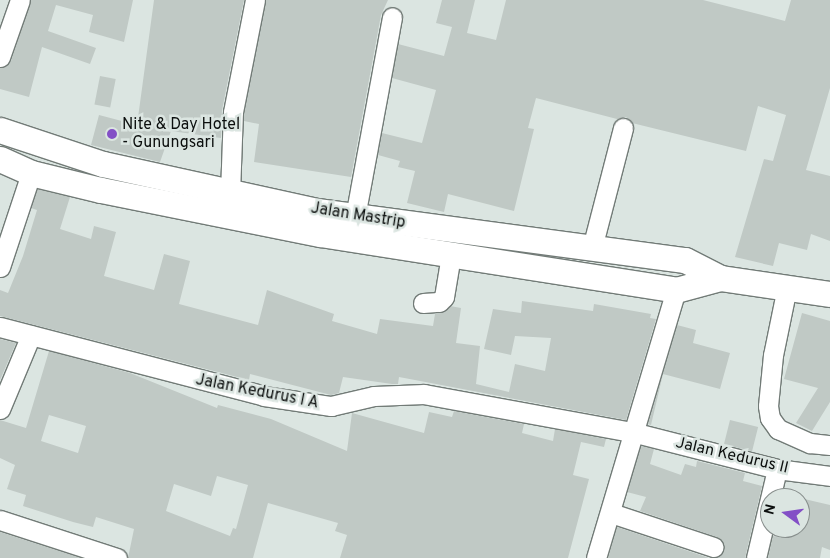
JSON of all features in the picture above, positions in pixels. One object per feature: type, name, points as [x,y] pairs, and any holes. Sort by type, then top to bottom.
[{"type":"main road","name":"Jalan Mastrip","points":[[0,130],[103,164],[230,193],[355,217],[685,260],[720,278],[830,294]]},
{"type":"main road","name":"Jalan Mastrip","points":[[0,159],[31,173],[320,234],[676,290],[720,278]]},
{"type":"street","points":[[0,57],[20,0]]},
{"type":"street","points":[[230,193],[233,112],[255,0]]},
{"type":"street","points":[[355,217],[392,17]]},
{"type":"street","points":[[592,248],[623,128]]},
{"type":"street","points":[[0,267],[31,173]]},
{"type":"street","points":[[423,303],[439,302],[444,297],[451,255]]},
{"type":"street","points":[[787,287],[773,355],[768,406],[770,418],[778,429],[810,443],[830,446]]},
{"type":"street","points":[[596,558],[636,433],[676,290]]},
{"type":"street","name":"Jalan Kedurus I A","points":[[0,327],[264,396],[331,406],[374,396],[424,394],[636,433]]},
{"type":"street","points":[[0,410],[31,335]]},
{"type":"street","name":"Jalan Kedurus II","points":[[636,433],[777,469],[830,476]]},
{"type":"street","points":[[756,558],[777,469]]},
{"type":"street","points":[[611,513],[713,547]]},
{"type":"street","points":[[0,520],[117,558]]},
{"type":"building","points":[[31,0],[133,0],[124,42],[89,32],[93,15],[56,5],[48,31],[96,48],[90,64],[42,47],[29,97],[0,89],[0,68],[11,61]]},
{"type":"building","points":[[154,0],[244,0],[222,110],[221,138],[171,131],[160,162],[91,145],[99,115],[137,125]]},
{"type":"building","points":[[266,0],[388,0],[381,15],[351,177],[254,162],[259,124],[244,121],[244,113]]},
{"type":"building","points":[[442,0],[475,0],[467,33],[496,40],[506,0],[703,0],[785,21],[791,0],[830,0],[830,88],[806,170],[830,176],[830,241],[811,234],[807,250],[779,243],[773,266],[735,257],[764,159],[773,161],[786,115],[758,106],[746,151],[632,123],[626,117],[617,119],[536,98],[528,128],[534,129],[514,211],[448,194],[444,212],[407,203],[415,171],[398,167],[400,161],[378,155],[382,133],[422,143],[436,90],[392,78],[398,44],[444,56],[452,27],[436,23]]},
{"type":"building","points":[[100,76],[116,79],[110,108],[94,104]]},
{"type":"building","points":[[37,189],[70,197],[60,229],[91,239],[94,226],[116,232],[104,276],[154,290],[164,254],[190,261],[179,304],[258,325],[267,290],[334,314],[332,321],[377,334],[380,319],[433,326],[435,314],[450,306],[461,308],[456,343],[480,346],[476,384],[509,392],[515,364],[545,371],[551,338],[515,336],[511,355],[484,349],[493,309],[521,313],[522,301],[593,311],[594,304],[651,314],[650,318],[656,319],[626,420],[399,377],[398,384],[392,384],[343,377],[339,393],[331,395],[250,374],[249,380],[0,316],[0,290],[8,293],[23,256],[37,210],[31,208]]},
{"type":"building","points":[[802,313],[830,321],[830,402],[812,431],[796,423],[818,388],[784,379]]},
{"type":"building","points":[[677,325],[696,330],[693,343],[730,353],[720,389],[663,374],[651,425],[648,424]]},
{"type":"building","points":[[0,339],[16,343],[0,380]]},
{"type":"building","points":[[49,351],[130,373],[217,408],[218,405],[271,419],[347,451],[352,413],[424,433],[429,412],[452,417],[454,411],[524,424],[522,433],[553,441],[555,429],[606,439],[604,447],[581,442],[573,475],[589,479],[568,558],[340,558],[347,535],[335,531],[338,523],[268,503],[253,558],[128,558],[134,529],[96,517],[93,527],[73,522],[23,506],[26,495],[7,489],[15,465],[0,458],[0,420],[26,428]],"holes":[[[49,415],[86,426],[78,453],[41,441]],[[217,476],[248,485],[236,529],[233,528],[230,536],[166,511],[174,484],[211,496]]]},
{"type":"building","points":[[730,420],[758,427],[752,451],[724,444]]},
{"type":"building","points":[[641,446],[654,449],[650,464],[681,475],[685,464],[696,467],[697,461],[745,473],[743,481],[762,486],[745,558],[715,558],[724,550],[717,537],[640,511],[646,497],[627,492]]},
{"type":"building","points":[[810,500],[830,505],[830,550],[822,547],[820,558],[768,558],[773,538],[810,538]]},
{"type":"building","points":[[617,527],[709,558],[608,558]]},
{"type":"building","points":[[0,532],[81,558],[0,558]]},
{"type":"place","name":"Nite & Day Hotel - Gunungsari","points":[[112,134]]}]
